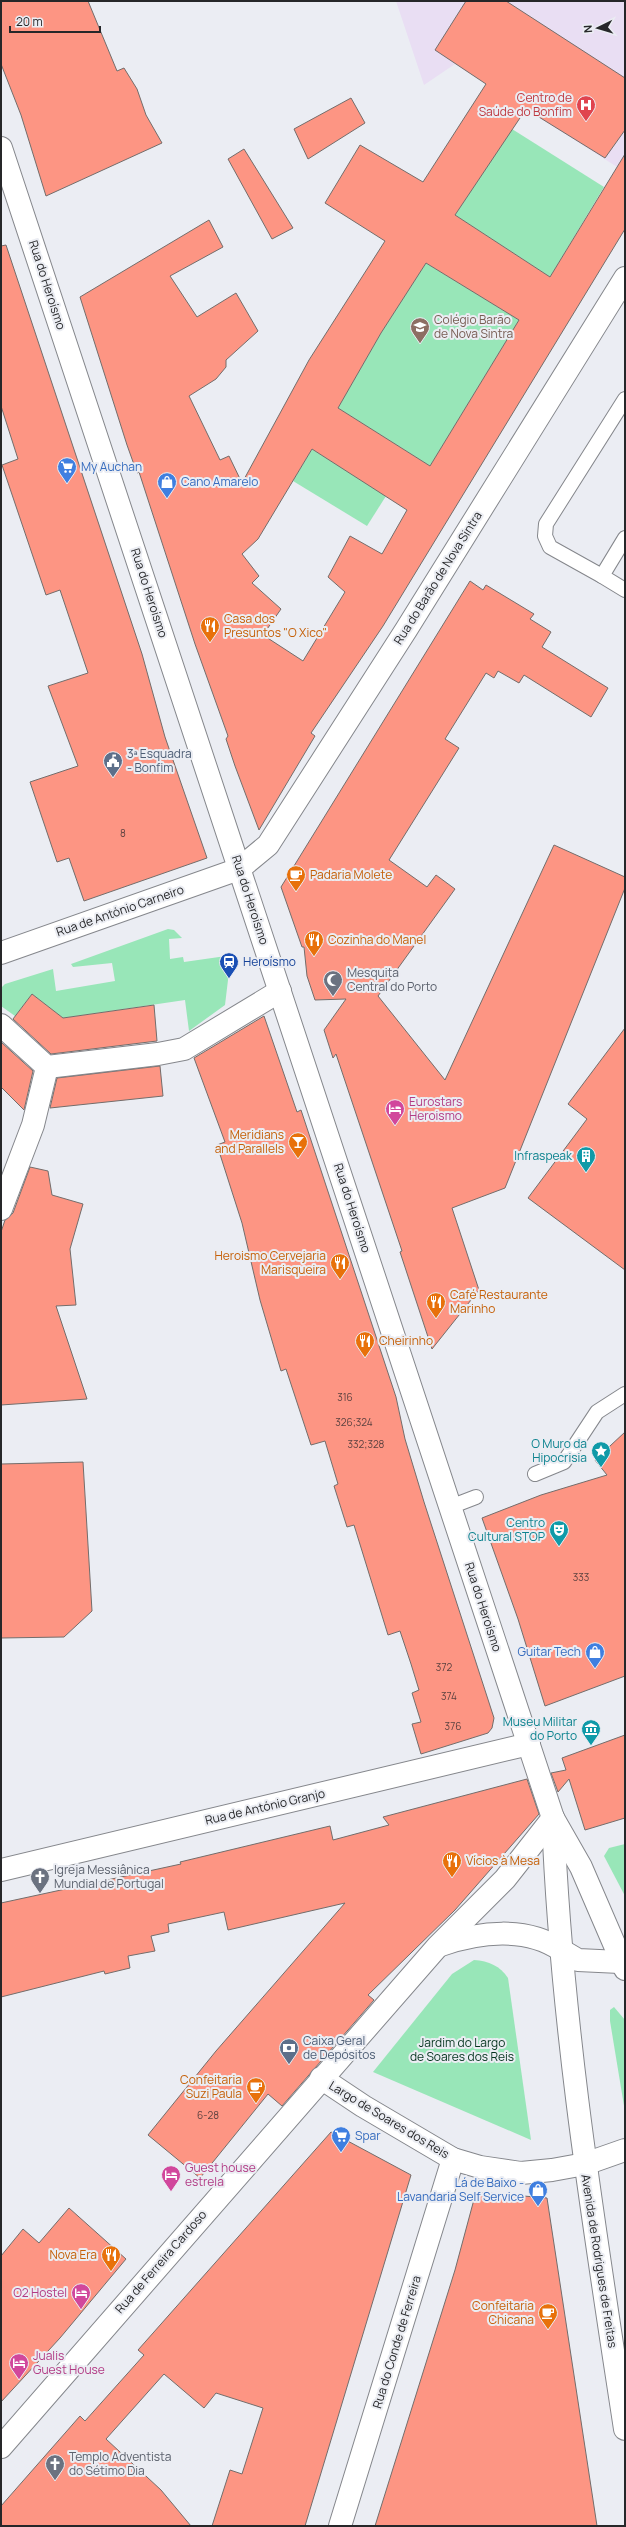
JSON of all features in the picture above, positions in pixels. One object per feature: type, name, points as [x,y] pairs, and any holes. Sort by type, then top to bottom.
[{"type":"street","name":"Rua do Heroísmo","points":[[1,148],[529,1744]]},
{"type":"street","name":"Rua do Barão de Nova Sintra","points":[[239,869],[268,845],[406,630],[625,278]]},
{"type":"street","name":"Rua de António Carneiro","points":[[1,952],[239,869]]},
{"type":"street","points":[[1,1025],[47,1067],[158,1054],[184,1049],[280,991]]},
{"type":"street","points":[[1,1209],[33,1125],[47,1067]]},
{"type":"street","points":[[529,1744],[553,1818],[580,1867],[623,1966]]},
{"type":"street","name":"Rua de António Granjo","points":[[1,1870],[529,1744]]},
{"type":"street","points":[[553,1818],[561,1950],[584,2164]]},
{"type":"street","name":"Largo de Soares dos Reis","points":[[553,1818],[505,1879],[438,1946],[321,2078],[362,2106],[453,2159],[480,2167],[521,2173],[584,2164],[625,2150]]},
{"type":"street","points":[[438,1946],[465,1937],[497,1933],[536,1938],[549,1942],[578,1960],[623,1966]]},
{"type":"street","name":"Rua de Ferreira Cardoso","points":[[1,2446],[321,2078]]},
{"type":"street","name":"Rua do Conde de Ferreira","points":[[340,2526],[453,2159]]},
{"type":"street","name":"Avenida de Rodrigues de Freitas","points":[[584,2164],[625,2429]]},
{"type":"lane","points":[[625,399],[546,524],[545,536],[550,547],[625,590]]},
{"type":"lane","points":[[602,576],[625,538]]},
{"type":"lane","points":[[535,1474],[564,1462],[597,1412],[625,1394]]},
{"type":"lane","points":[[450,1507],[476,1497]]},
{"type":"shaded area","name":"Centro de Saúde do Bonfim","points":[[396,1],[625,1],[625,172],[455,64],[424,85]]},
{"type":"green space","points":[[512,129],[604,187],[550,277],[455,215]]},
{"type":"green space","points":[[426,263],[519,320],[430,466],[338,408],[381,333]]},
{"type":"green space","points":[[312,449],[386,496],[367,526],[293,481]]},
{"type":"green space","points":[[168,929],[174,930],[182,938],[169,939],[170,959],[183,957],[184,962],[226,956],[228,980],[225,1005],[189,1031],[185,1000],[63,1018],[32,994],[15,1016],[1,1006],[1,988],[5,984],[53,969],[56,991],[115,981],[112,963],[73,967],[71,964]]},
{"type":"green space","points":[[625,1844],[625,1896],[604,1856],[609,1848]]},
{"type":"green space","name":"Jardim do Largo de Soares dos Reis","points":[[474,1960],[498,1967],[508,1978],[531,2140],[373,2072],[452,1974]]},
{"type":"green space","points":[[614,2007],[625,2020],[625,2112],[610,2021],[610,2010]]},
{"type":"building","points":[[1,1],[88,1],[117,71],[124,68],[137,89],[146,115],[162,143],[46,196],[21,115],[1,64]]},
{"type":"building","points":[[466,1],[506,1],[625,78],[625,130],[605,158],[526,109],[455,215],[550,277],[625,154],[625,229],[383,626],[311,733],[315,736],[259,830],[235,766],[226,739],[228,736],[195,644],[139,472],[137,473],[127,445],[80,297],[209,220],[223,247],[170,276],[197,317],[236,293],[258,331],[226,360],[226,367],[216,379],[189,396],[220,460],[229,456],[242,483],[309,360],[385,241],[325,203],[360,145],[423,182],[486,84],[435,50]],"holes":[[[426,263],[519,320],[430,466],[338,408],[381,333]],[[312,449],[407,510],[382,554],[350,536],[328,577],[345,592],[303,661],[263,635],[281,609],[252,583],[259,576],[242,554],[258,539]]]},
{"type":"building","points":[[351,98],[365,123],[308,159],[294,129]]},
{"type":"building","points":[[244,149],[293,228],[272,239],[228,159]]},
{"type":"building","points":[[6,245],[142,654],[165,737],[207,858],[84,901],[69,858],[57,862],[30,782],[78,766],[48,686],[88,673],[60,590],[46,595],[2,465],[18,459],[1,406],[1,246]]},
{"type":"building","points":[[470,581],[483,590],[486,585],[534,614],[530,619],[551,632],[542,647],[608,688],[591,717],[524,675],[519,683],[498,671],[494,678],[486,673],[445,739],[459,748],[389,860],[427,887],[436,875],[455,889],[378,996],[445,1080],[554,845],[625,877],[625,888],[505,1188],[452,1208],[479,1290],[432,1349],[400,1252],[402,1251],[336,1054],[333,1058],[324,1030],[346,999],[315,1000],[307,976],[304,947],[302,947],[281,887]]},
{"type":"building","points":[[32,994],[63,1018],[154,1005],[157,1041],[51,1054],[13,1019]]},
{"type":"building","points":[[264,1016],[297,1112],[301,1110],[396,1397],[405,1439],[424,1502],[494,1718],[492,1728],[488,1733],[421,1754],[412,1724],[421,1722],[412,1693],[419,1690],[411,1664],[400,1631],[388,1635],[354,1525],[347,1527],[334,1486],[338,1484],[325,1441],[311,1445],[286,1369],[281,1371],[260,1300],[242,1223],[217,1145],[225,1142],[194,1058]]},
{"type":"building","name":"Infraspeak","points":[[625,1028],[625,1270],[528,1198],[587,1119],[568,1104]]},
{"type":"building","points":[[1,1042],[33,1071],[24,1110],[1,1087]]},
{"type":"building","points":[[160,1066],[163,1096],[50,1108],[57,1078]]},
{"type":"building","points":[[30,1167],[48,1171],[52,1195],[83,1204],[70,1249],[76,1305],[56,1306],[87,1399],[1,1405],[1,1232],[5,1220],[13,1213]]},
{"type":"building","name":"Centro Cultural STOP","points":[[625,1432],[625,1676],[545,1706],[518,1619],[482,1518],[541,1495],[607,1475],[595,1460]]},
{"type":"building","points":[[83,1462],[92,1611],[64,1637],[1,1638],[1,1464]]},
{"type":"building","points":[[625,1735],[625,1818],[585,1830],[569,1779],[558,1792],[551,1773],[566,1770],[562,1758]]},
{"type":"building","points":[[527,1779],[539,1814],[455,1910],[368,1995],[374,2000],[282,2106],[268,2094],[200,2178],[148,2135],[216,2051],[345,1903],[228,1930],[224,1912],[168,1924],[169,1932],[151,1936],[155,1951],[128,1956],[130,1968],[105,1974],[104,1971],[1,1997],[1,1903],[181,1864],[180,1862],[330,1826],[333,1840],[389,1825],[383,1817]]},
{"type":"building","points":[[331,2132],[411,2175],[305,2526],[212,2526],[230,2470],[242,2474],[263,2408],[216,2393],[204,2408],[164,2374],[106,2439],[161,2490],[191,2526],[1,2526],[1,2506],[80,2416],[85,2421],[144,2355],[138,2350]]},
{"type":"building","points":[[476,2192],[547,2198],[597,2526],[375,2526],[455,2270]]},
{"type":"building","points":[[69,2208],[126,2259],[60,2338],[1,2402],[1,2256],[23,2229],[39,2243]]},
{"type":"place","name":"Centro de Saúde do Bonfim","points":[[586,122]]},
{"type":"place","name":"Colégio Barão de Nova Sintra","points":[[420,344]]},
{"type":"place","name":"My Auchan","points":[[67,484]]},
{"type":"place","name":"Cano Amarelo","points":[[167,499]]},
{"type":"place","name":"Casa dos Presuntos \"O Xico\"","points":[[210,643]]},
{"type":"place","name":"3ª Esquadra - Bonfim","points":[[113,778]]},
{"type":"place","name":"Padaria Molete","points":[[296,892]]},
{"type":"place","name":"Cozinha do Manel","points":[[314,957]]},
{"type":"place","name":"Heroísmo","points":[[229,979]]},
{"type":"place","name":"Mesquita Central do Porto","points":[[333,997]]},
{"type":"place","name":"Eurostars Heroismo","points":[[395,1126]]},
{"type":"place","name":"Meridians and Parallels","points":[[298,1159]]},
{"type":"place","name":"Infraspeak","points":[[586,1173]]},
{"type":"place","name":"Heroismo Cervejaria Marisqueira","points":[[340,1280]]},
{"type":"place","name":"Café Restaurante Marinho","points":[[436,1319]]},
{"type":"place","name":"Cheirinho","points":[[365,1358]]},
{"type":"place","name":"O Muro da Hipocrisia","points":[[601,1468]]},
{"type":"place","name":"Centro Cultural STOP","points":[[559,1547]]},
{"type":"place","name":"Guitar Tech","points":[[595,1669]]},
{"type":"place","name":"Museu Militar do Porto","points":[[591,1746]]},
{"type":"place","name":"Vícios à Mesa","points":[[452,1878]]},
{"type":"place","name":"Igreja Messiânica Mundial de Portugal","points":[[40,1894]]},
{"type":"place","name":"Caixa Geral de Depósitos","points":[[289,2065]]},
{"type":"place","name":"Confeitaria Suzi Paula","points":[[256,2104]]},
{"type":"place","name":"Spar","points":[[341,2153]]},
{"type":"place","name":"Guest house estrela","points":[[171,2192]]},
{"type":"place","name":"Lá de Baixo - Lavandaria Self Service","points":[[538,2207]]},
{"type":"place","name":"Nova Era","points":[[111,2272]]},
{"type":"place","name":"O2 Hostel","points":[[81,2310]]},
{"type":"place","name":"Confeitaria Chicana","points":[[548,2330]]},
{"type":"place","name":"Jualis Guest House","points":[[19,2380]]},
{"type":"place","name":"Templo Adventista do Sétimo Dia","points":[[55,2481]]}]
